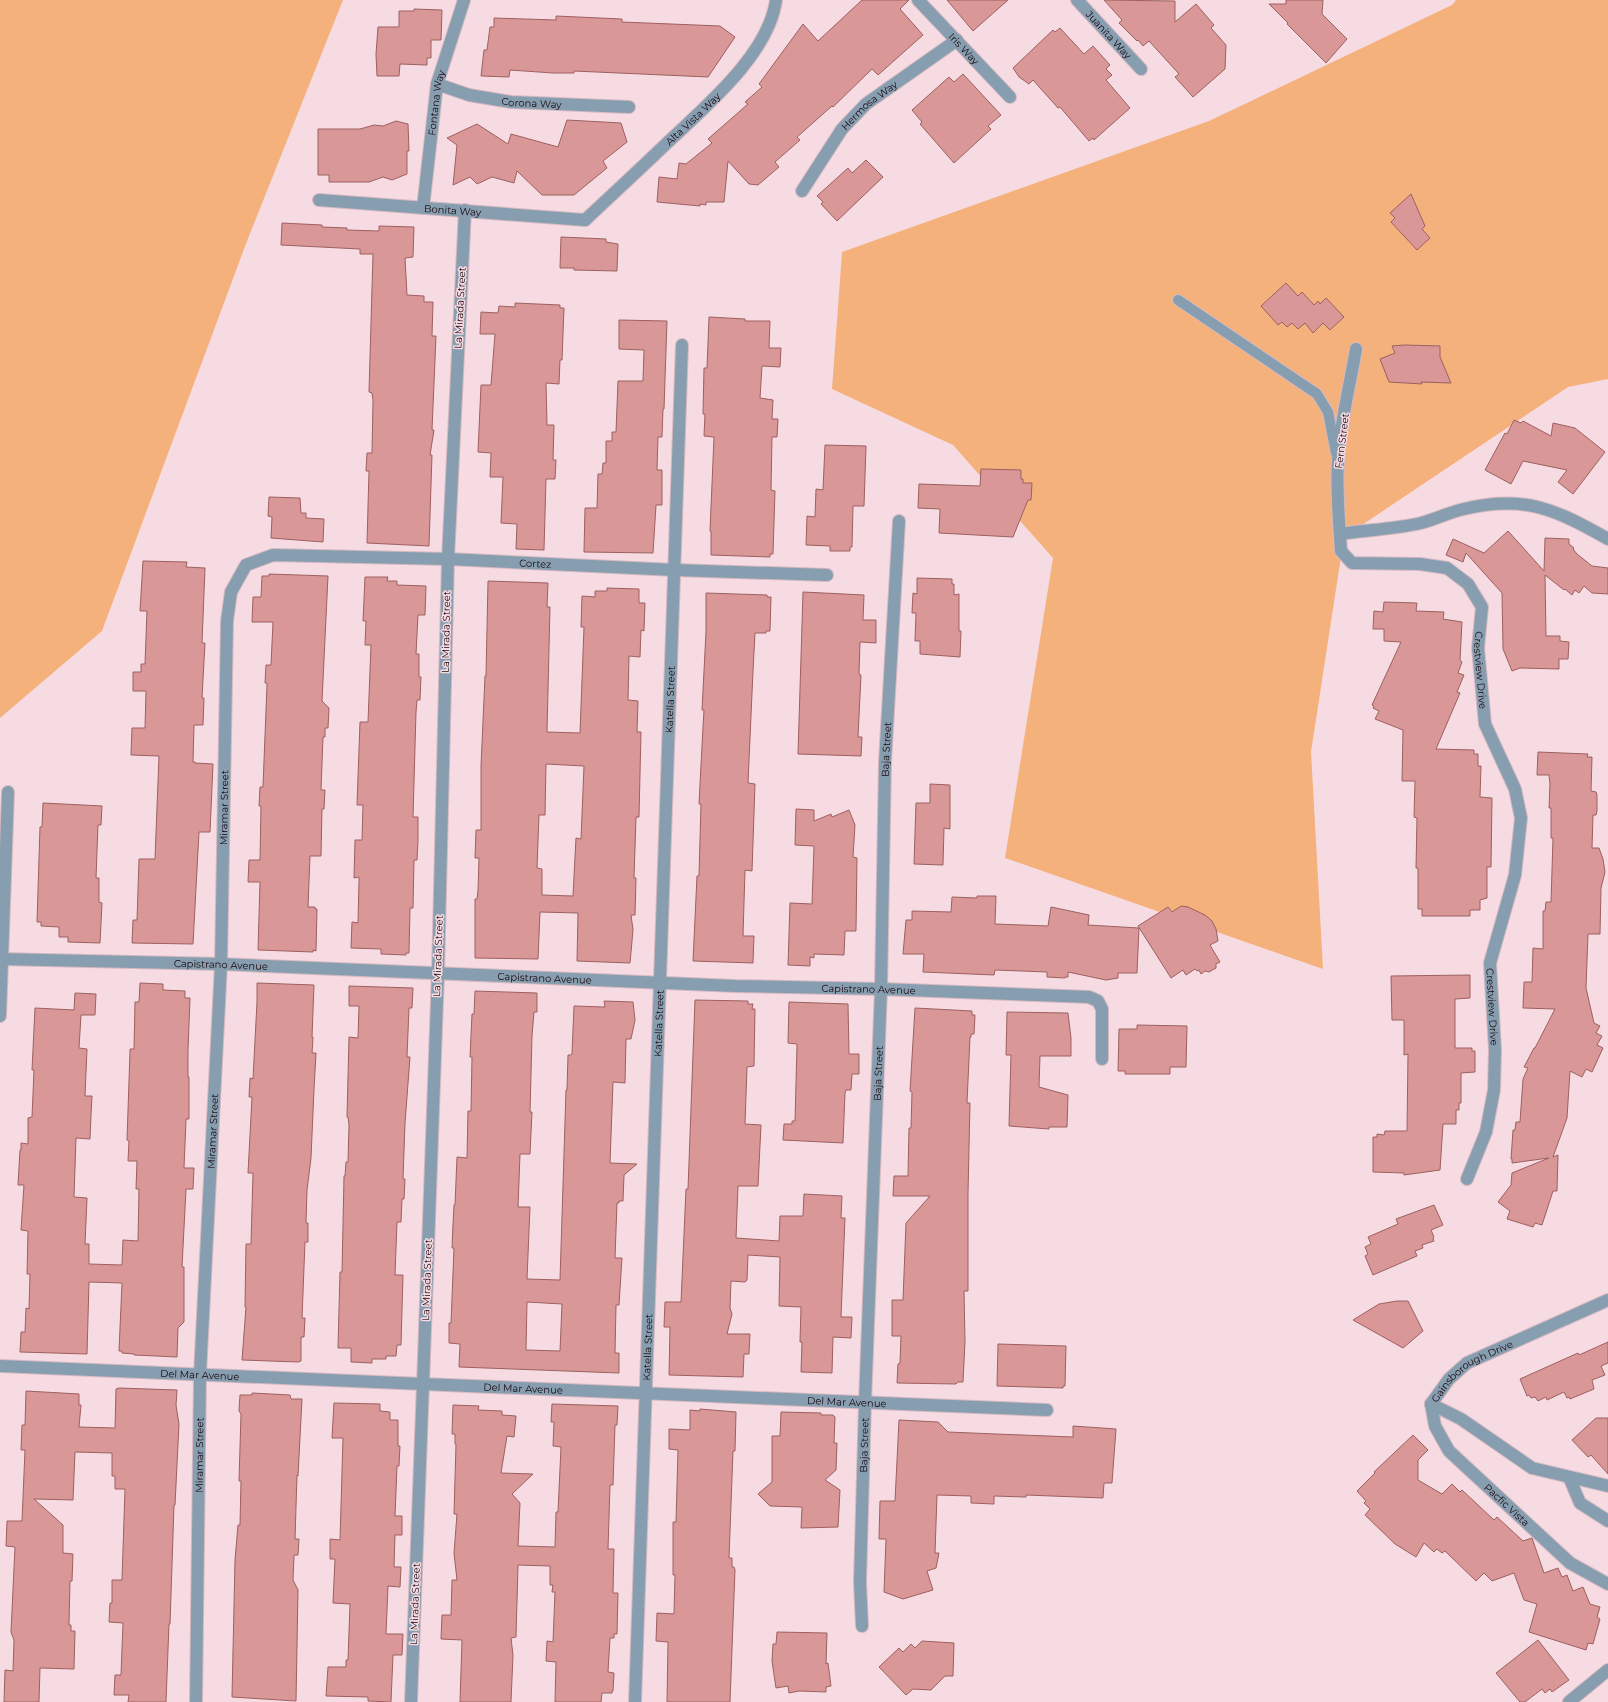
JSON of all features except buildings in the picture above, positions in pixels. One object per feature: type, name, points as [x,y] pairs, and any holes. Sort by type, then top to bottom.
[{"type":"street","name":"Fontana Way","points":[[423,208],[437,84],[464,0]]},
{"type":"street","name":"Alta Vista Way","points":[[586,220],[735,78],[766,32],[774,13],[776,0]]},
{"type":"street","name":"Iris Way","points":[[918,0],[1010,97]]},
{"type":"street","name":"Juanita Way","points":[[1076,0],[1141,69]]},
{"type":"street","name":"Hermosa Way","points":[[802,191],[842,129],[866,104],[957,40]]},
{"type":"street","name":"Corona Way","points":[[437,84],[469,95],[511,102],[629,107]]},
{"type":"street","name":"Bonita Way","points":[[319,200],[586,220]]},
{"type":"street","name":"La Mirada Street","points":[[411,1702],[438,973],[448,559],[465,210]]},
{"type":"street","name":"Katella Street","points":[[635,1702],[682,345]]},
{"type":"street","name":"Fern Street","points":[[1340,534],[1338,460],[1356,348]]},
{"type":"street","points":[[1340,534],[1420,523],[1465,508],[1505,502],[1534,505],[1563,515],[1608,539]]},
{"type":"street","name":"Baja Street","points":[[862,1626],[860,1582],[865,1402],[881,989],[886,762],[899,521]]},
{"type":"street","name":"Crestview Drive","points":[[1340,534],[1340,551],[1352,563],[1420,564],[1447,568],[1468,584],[1482,607],[1478,648],[1485,724],[1515,789],[1521,818],[1515,876],[1490,964],[1495,1050],[1494,1090],[1486,1132],[1468,1179]]},
{"type":"street","name":"Cortez","points":[[246,565],[273,556],[448,559],[675,570],[827,575]]},
{"type":"street","name":"Miramar Street","points":[[196,1702],[200,1374],[221,964],[227,621],[231,592],[246,565]]},
{"type":"street","points":[[0,1016],[8,792]]},
{"type":"street","name":"Capistrano Avenue","points":[[1,959],[221,964],[790,988],[881,989],[1089,997],[1098,1001],[1102,1009],[1102,1059]]},
{"type":"street","name":"Gainsborough Drive","points":[[1608,1300],[1468,1363],[1449,1379],[1431,1404],[1461,1419],[1532,1468],[1608,1486]]},
{"type":"street","name":"Del Mar Avenue","points":[[0,1366],[1047,1410]]},
{"type":"street","name":"Pacfic Vista","points":[[1431,1404],[1435,1426],[1449,1451],[1570,1563],[1608,1584]]},
{"type":"street","points":[[1569,1477],[1580,1503],[1608,1521]]},
{"type":"street","points":[[1569,1702],[1608,1670]]},
{"type":"lane","points":[[1178,300],[1317,394],[1328,412],[1338,460]]},
{"type":"shaded area","points":[[0,0],[343,0],[247,241],[102,631],[0,718]]},
{"type":"shaded area","points":[[1456,0],[1608,0],[1608,379],[1568,387],[1344,537],[1311,752],[1323,969],[1005,858],[1053,558],[953,445],[832,389],[842,252],[1209,121],[1452,5]]}]
